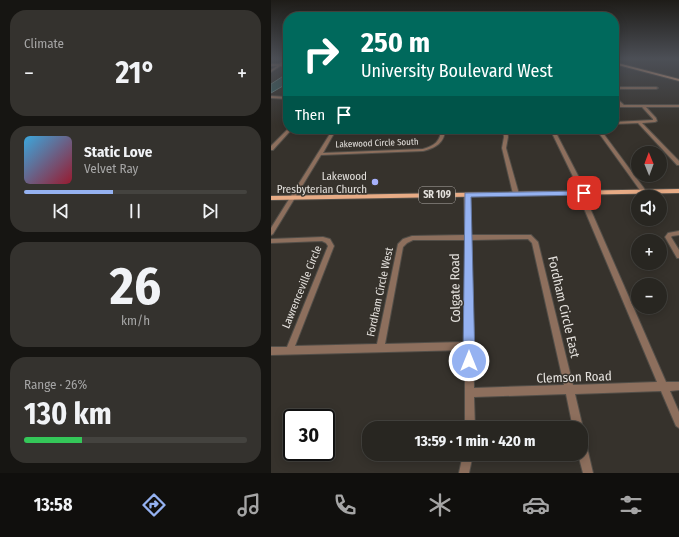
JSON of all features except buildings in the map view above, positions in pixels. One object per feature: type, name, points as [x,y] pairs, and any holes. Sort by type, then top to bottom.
[{"type":"main road","name":"SR 109","points":[[271,198],[631,192]]},
{"type":"main road","name":"SR 109","points":[[667,192],[679,192]]},
{"type":"street","points":[[619,88],[656,88]]},
{"type":"street","points":[[271,97],[283,98]]},
{"type":"street","points":[[271,101],[279,98]]},
{"type":"street","points":[[619,102],[623,106]]},
{"type":"street","points":[[619,106],[679,106]]},
{"type":"street","points":[[619,123],[650,122],[656,120],[643,106]]},
{"type":"street","points":[[639,122],[679,164]]},
{"type":"street","points":[[271,149],[285,134]]},
{"type":"street","points":[[271,233],[332,134]]},
{"type":"street","name":"Lakewood Circle South","points":[[320,154],[417,151],[434,146],[442,140],[443,134]]},
{"type":"street","points":[[506,134],[503,146],[516,194]]},
{"type":"street","points":[[554,134],[584,193],[583,199],[679,423]]},
{"type":"street","points":[[603,134],[644,190]]},
{"type":"street","name":"Colgate Road","points":[[467,195],[470,421]]},
{"type":"street","points":[[679,233],[670,234],[668,237],[679,256]]},
{"type":"street","name":"Fordham Circle East","points":[[468,237],[526,236],[533,239],[535,242],[575,421]]},
{"type":"street","name":"Fordham Circle West","points":[[380,348],[400,246],[405,240],[413,238],[468,237]]},
{"type":"street","name":"Lawrenceville Circle","points":[[271,241],[323,239],[328,241],[331,246],[289,350]]},
{"type":"street","points":[[271,351],[469,346]]},
{"type":"street","name":"Clemson Road","points":[[469,393],[569,391],[679,386]]},
{"type":"street","points":[[464,473],[467,461]]},
{"type":"street","points":[[585,461],[588,473]]},
{"type":"water","points":[[276,81],[283,81],[283,86],[271,93],[271,84]]},
{"type":"place","name":"Lakewood Presbyterian Church","points":[[375,182]]},
{"type":"route","points":[[469,361],[467,195],[584,193]]}]
